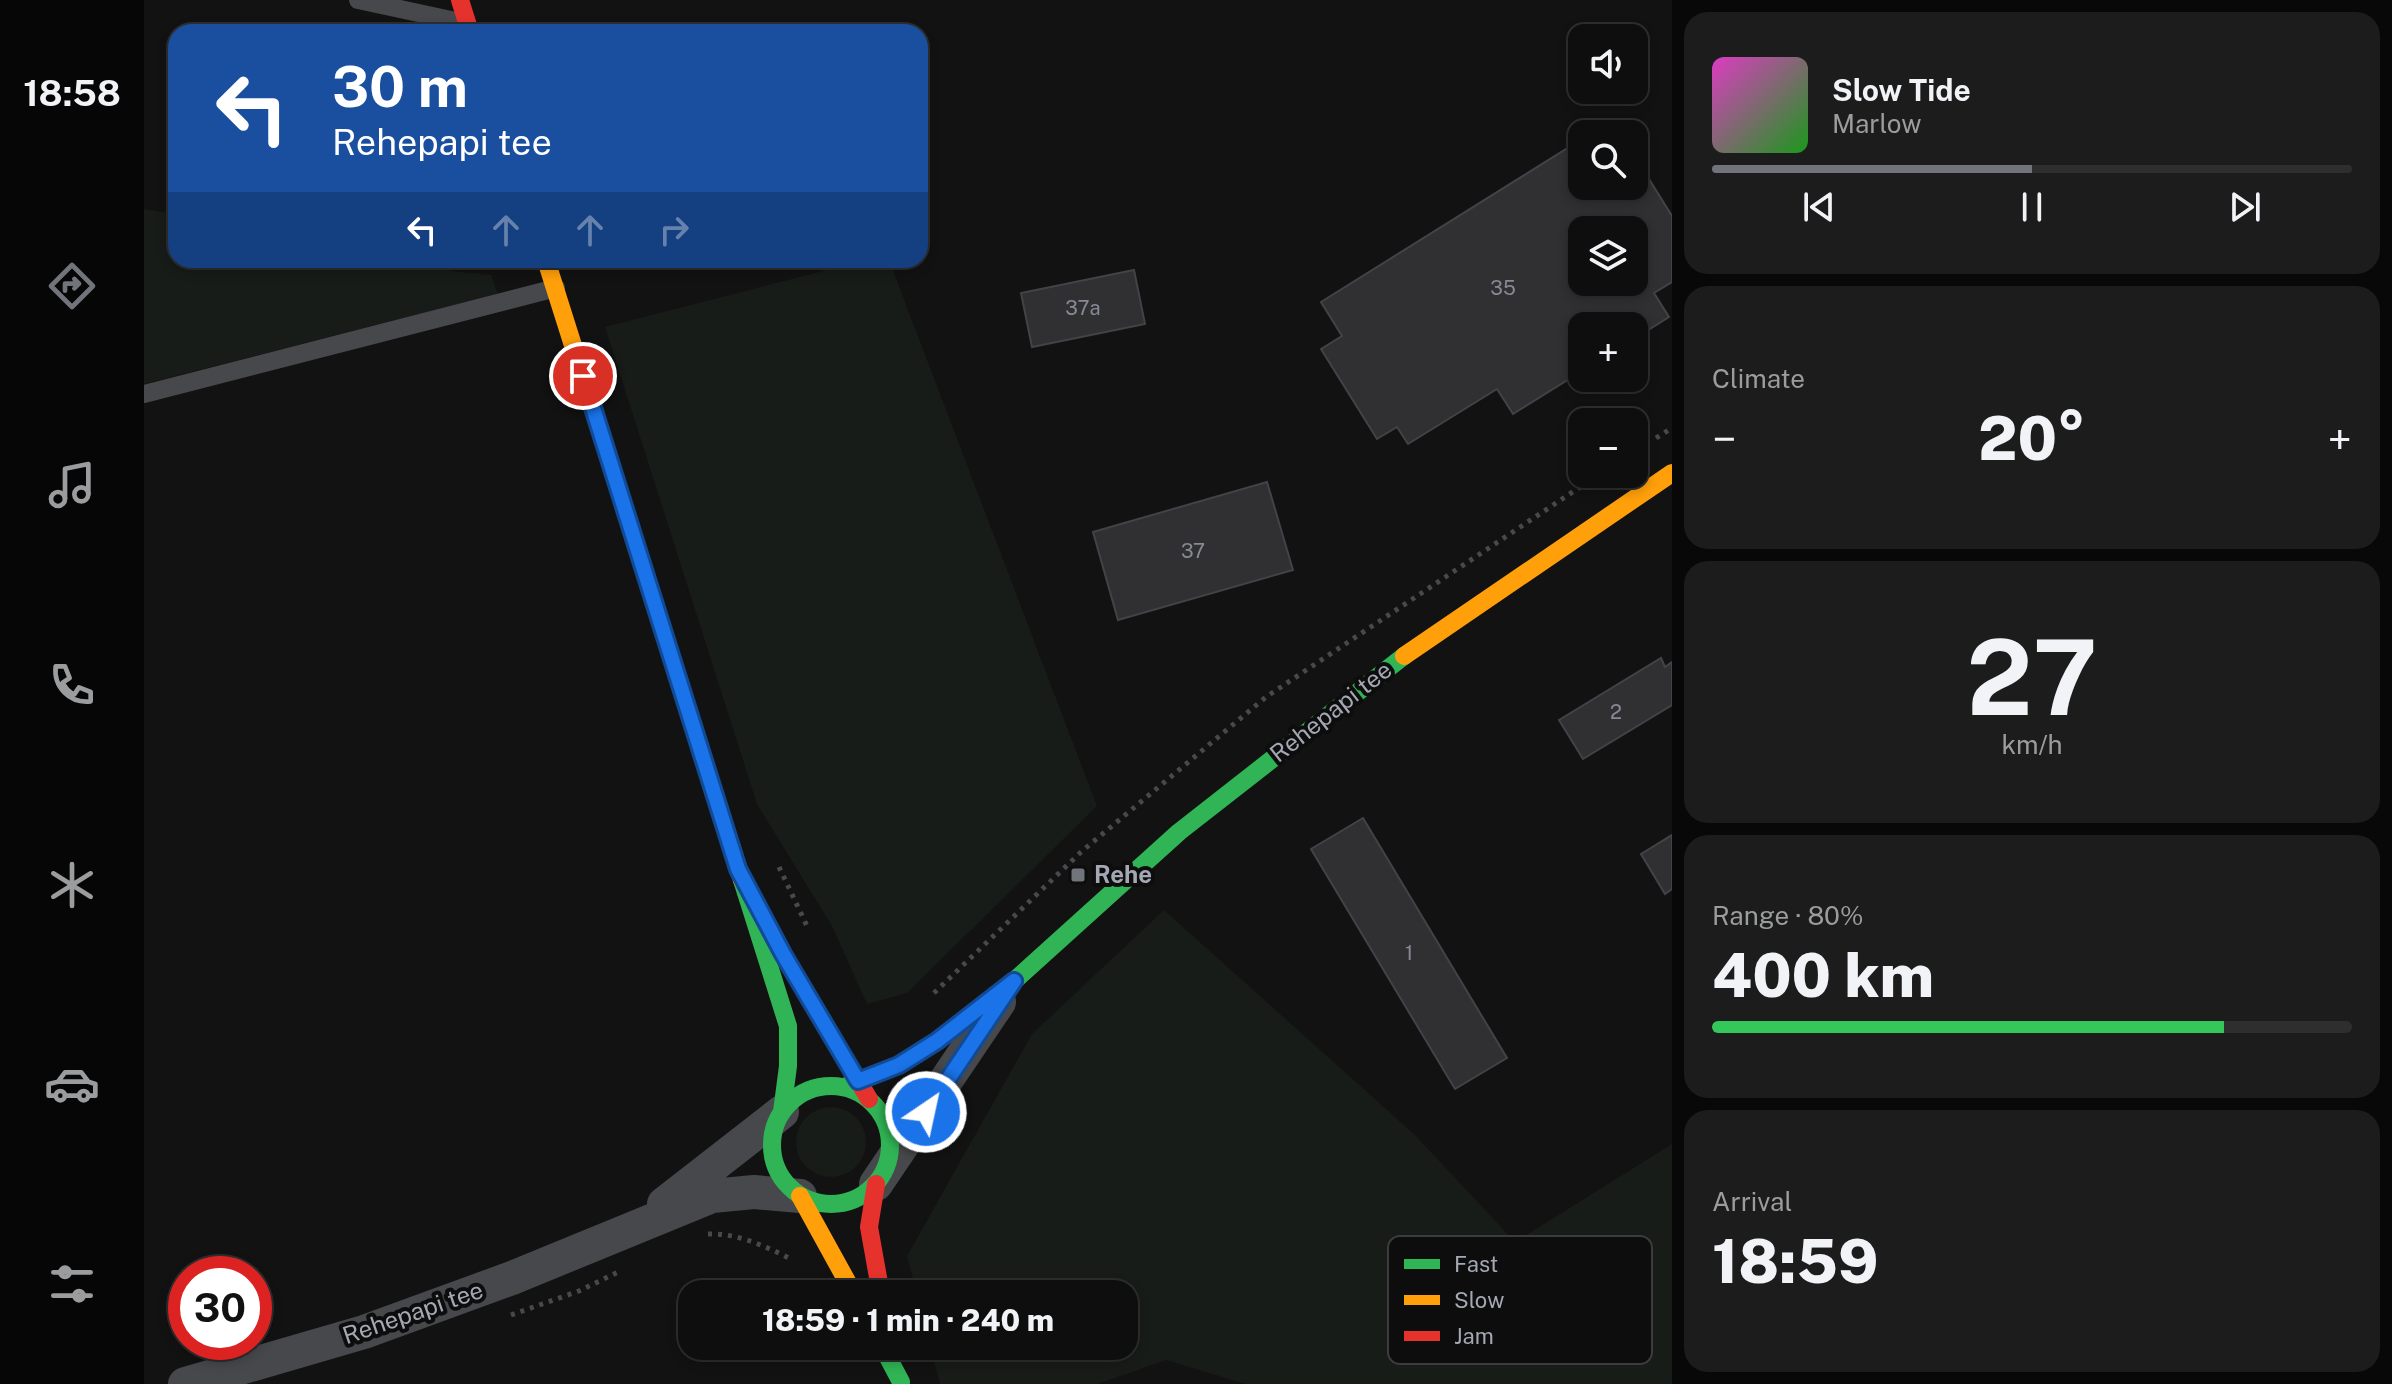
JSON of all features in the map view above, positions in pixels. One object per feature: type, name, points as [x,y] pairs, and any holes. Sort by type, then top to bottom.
[{"type":"street","points":[[460,0],[467,24]]},
{"type":"street","points":[[549,268],[738,869],[770,963],[788,1026],[788,1066],[782,1112],[774,1129],[772,1148],[775,1167],[785,1183],[800,1196],[815,1203],[848,1203],[864,1196],[887,1168],[891,1150],[889,1130],[881,1113],[851,1084],[738,869]]},
{"type":"street","name":"Rehepapi tee","points":[[635,1226],[782,1112],[794,1099],[809,1090],[851,1084],[899,1065],[937,1041],[1014,981],[1179,832],[1387,668],[1672,473]]},
{"type":"street","name":"Rehepapi tee","points":[[876,1184],[1014,981]]},
{"type":"street","points":[[876,1184],[869,1227],[878,1280]]},
{"type":"street","name":"Rehepapi tee","points":[[185,1384],[364,1332],[512,1278],[712,1196],[754,1192],[800,1196]]},
{"type":"street","points":[[800,1196],[846,1280]]},
{"type":"street","points":[[889,1360],[901,1383]]},
{"type":"street","points":[[896,1360],[901,1383]]},
{"type":"lane","points":[[358,0],[452,24]]},
{"type":"lane","points":[[144,394],[556,288]]},
{"type":"path","points":[[932,995],[1081,852],[1266,697],[1579,488]]},
{"type":"path","points":[[778,864],[812,936]]},
{"type":"shaded area","points":[[144,209],[168,213],[168,268],[437,268],[491,275],[498,294],[144,384]]},
{"type":"shaded area","points":[[835,268],[892,268],[1097,806],[907,993],[867,1004],[832,926],[757,804],[605,327]]},
{"type":"shaded area","points":[[1164,910],[1415,1135],[1509,1236],[1388,1236],[1388,1364],[1652,1364],[1652,1236],[1525,1236],[1672,1144],[1672,1384],[1246,1384],[1166,1360],[1097,1384],[940,1384],[934,1360],[1138,1360],[1138,1280],[913,1280],[907,1256],[1032,1034]]},
{"type":"shaded area","points":[[831,1107],[856,1117],[866,1142],[856,1167],[831,1177],[806,1167],[796,1142],[806,1117]]},
{"type":"building","points":[[1568,148],[1568,200],[1648,200],[1648,177],[1672,216],[1672,282],[1654,293],[1669,317],[1648,330],[1648,312],[1568,312],[1568,380],[1513,414],[1497,389],[1408,444],[1397,427],[1377,439],[1321,349],[1342,336],[1321,302]]},
{"type":"building","points":[[1134,270],[1145,324],[1032,347],[1021,293]]},
{"type":"building","points":[[1267,482],[1293,570],[1118,620],[1093,532]]},
{"type":"building","points":[[1661,658],[1665,667],[1672,662],[1672,705],[1583,759],[1559,720]]},
{"type":"building","points":[[1363,818],[1507,1058],[1455,1089],[1311,849]]},
{"type":"building","points":[[1672,835],[1672,889],[1665,894],[1641,854]]},
{"type":"traffic: fast","points":[[844,1087],[899,1065],[937,1041],[1014,981],[1179,832],[1404,656]]},
{"type":"traffic: fast","points":[[742,880],[788,1026],[788,1066],[782,1112]]},
{"type":"traffic: fast","points":[[831,1086],[854,1090],[873,1103],[886,1122],[890,1145],[886,1168],[873,1187],[854,1200],[831,1204],[808,1200],[789,1187],[776,1168],[772,1145],[776,1122],[789,1103],[808,1090],[831,1086]]},
{"type":"traffic: fast","points":[[889,1360],[901,1382]]},
{"type":"traffic: slow","points":[[549,268],[742,880]]},
{"type":"traffic: slow","points":[[1404,656],[1672,473]]},
{"type":"traffic: slow","points":[[800,1196],[846,1280]]},
{"type":"traffic: jam","points":[[460,0],[468,24]]},
{"type":"traffic: jam","points":[[784,956],[869,1099]]},
{"type":"traffic: jam","points":[[876,1184],[869,1227],[878,1280]]},
{"type":"place","name":"Rehe","points":[[1078,875]]},
{"type":"route","points":[[583,376],[738,869],[783,954],[858,1081],[899,1065],[937,1041],[1014,981],[926,1112]]}]
